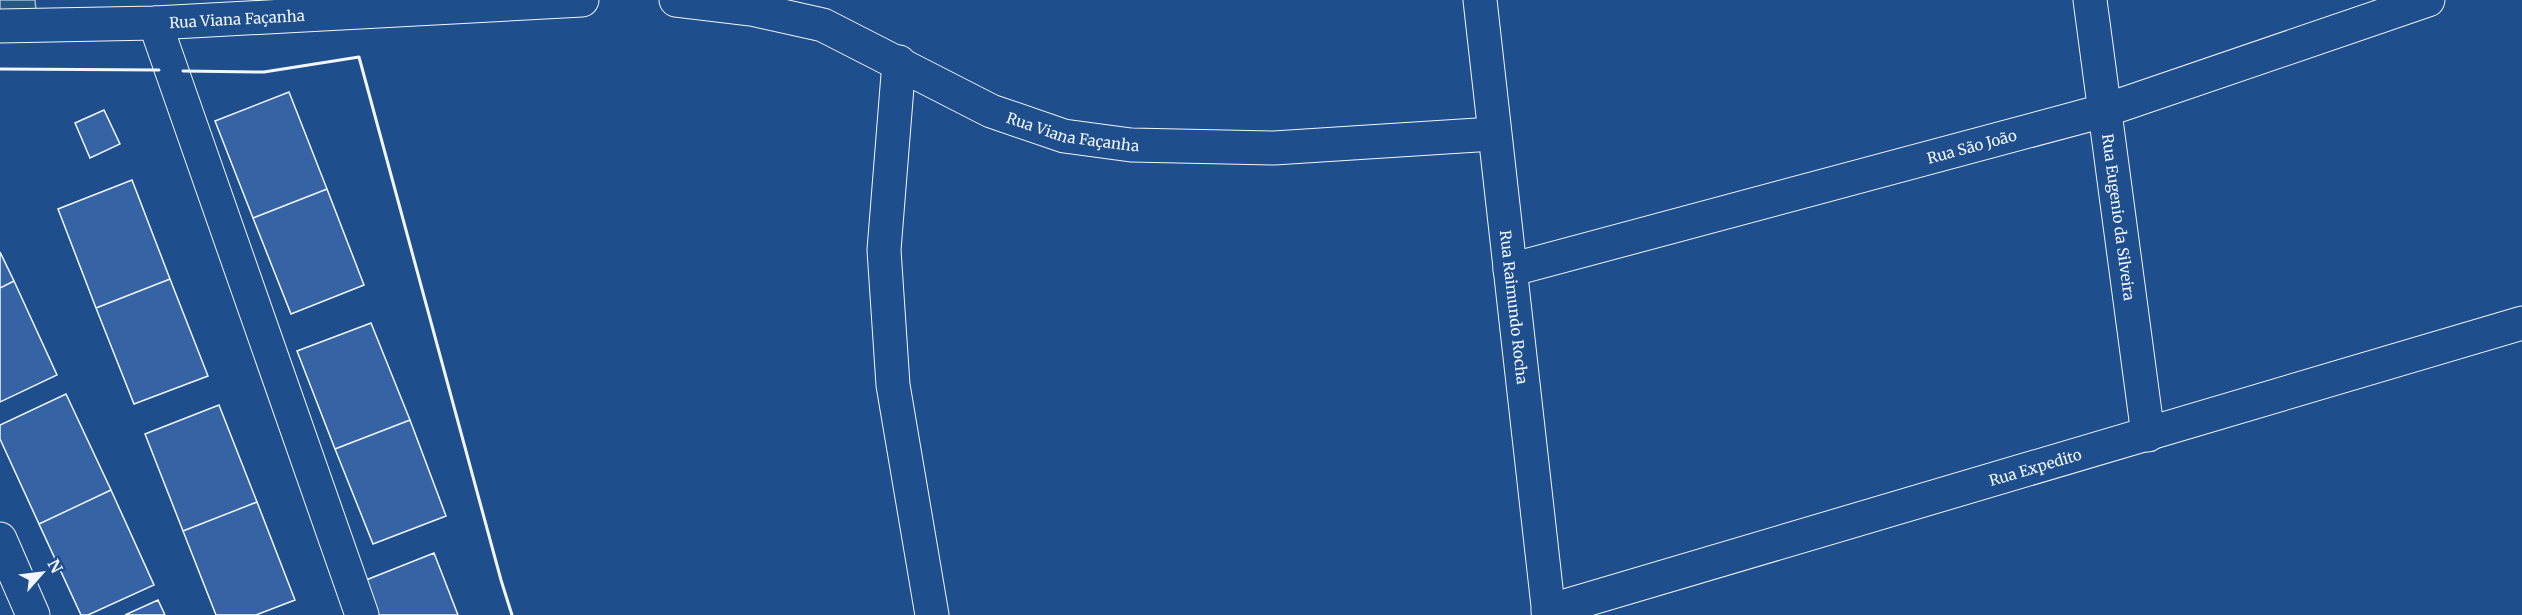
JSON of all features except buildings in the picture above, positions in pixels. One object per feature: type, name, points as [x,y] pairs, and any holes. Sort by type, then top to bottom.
[{"type":"street","name":"Rua Viana Façanha","points":[[0,26],[155,24],[582,0]]},
{"type":"street","name":"Rua Viana Façanha","points":[[676,0],[751,9],[823,26],[899,62],[991,111],[1064,136],[1131,145],[1274,148],[1493,134]]},
{"type":"street","name":"Rua Raimundo Rocha","points":[[1480,0],[1493,134],[1549,613]]},
{"type":"street","name":"Rua Eugenio da Silveira","points":[[2090,0],[2148,435]]},
{"type":"street","name":"Rua São João","points":[[1510,270],[2103,111],[2428,0]]},
{"type":"street","points":[[155,24],[362,615]]},
{"type":"street","points":[[899,62],[885,262],[893,385],[932,615]]},
{"type":"street","name":"Rua Expedito","points":[[1549,613],[2522,323]]},
{"type":"street","points":[[0,539],[33,615]]},
{"type":"shaded area","points":[[0,0],[35,0],[36,11],[0,11]]},
{"type":"wall","points":[[183,71],[264,72],[359,57],[512,615]]},
{"type":"wall","points":[[0,69],[159,70]]}]
